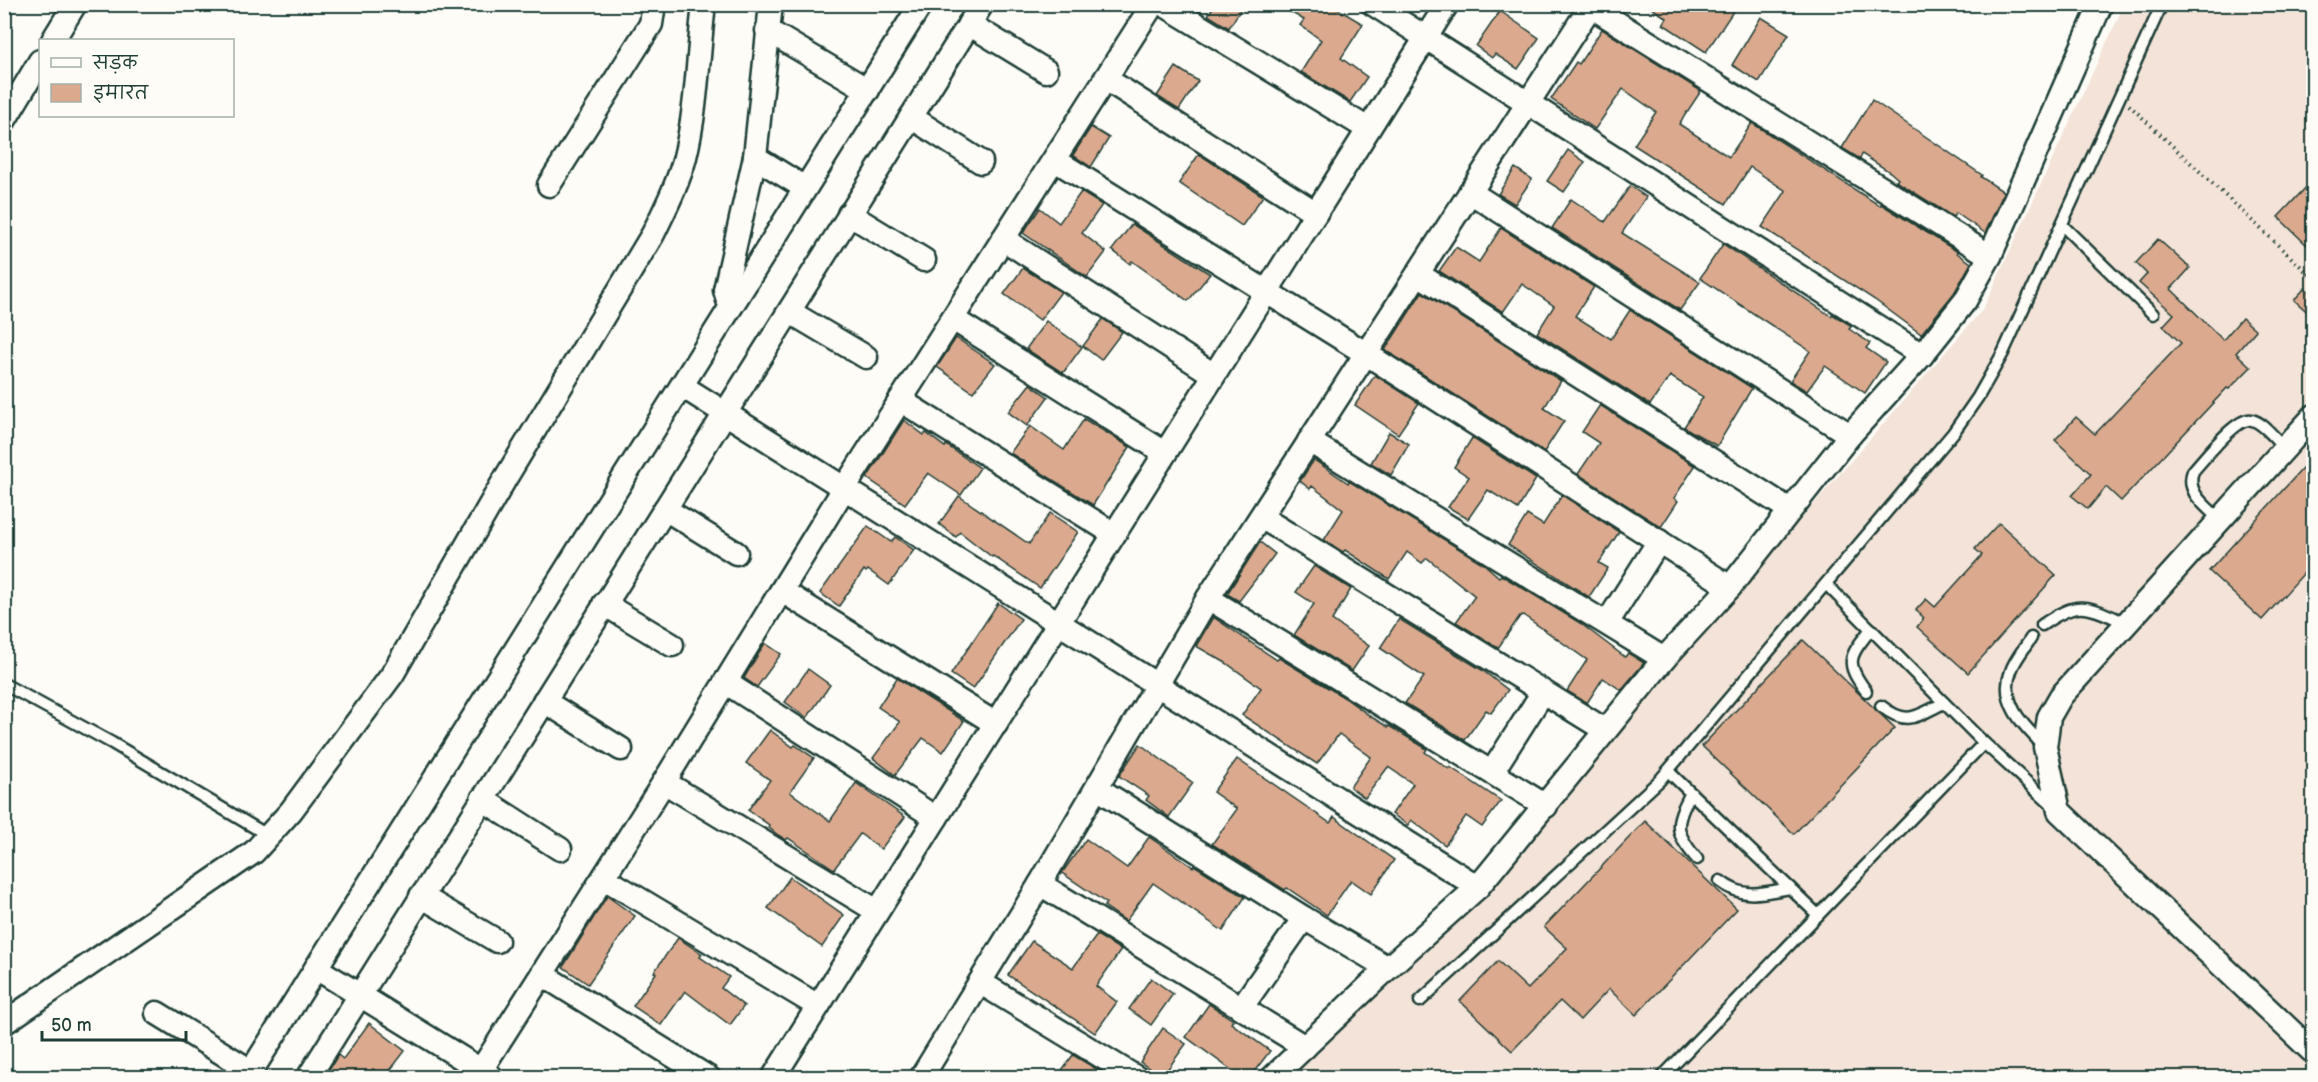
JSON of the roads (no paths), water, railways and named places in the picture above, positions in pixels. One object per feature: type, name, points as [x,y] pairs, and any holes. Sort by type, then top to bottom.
[{"type":"street","points":[[549,185],[651,24],[654,4]]},
{"type":"street","points":[[4,1023],[254,852],[291,811],[392,675],[505,479],[653,234],[673,193],[685,156],[692,116],[704,4]]},
{"type":"street","points":[[732,305],[725,290],[755,157],[771,4]]},
{"type":"street","points":[[157,1013],[249,1074],[921,4]]},
{"type":"street","points":[[308,1077],[724,413],[790,312],[981,4]]},
{"type":"street","points":[[316,968],[484,1075],[543,975],[845,488],[1153,4]]},
{"type":"street","points":[[1163,4],[1368,129]]},
{"type":"street","points":[[1373,4],[1922,355]]},
{"type":"street","points":[[773,1077],[1447,4]]},
{"type":"street","points":[[1272,1077],[1478,887],[1664,659],[1730,587],[1850,435],[1922,355],[1965,301],[1990,256],[2102,4]]},
{"type":"street","points":[[921,1077],[981,983],[1208,598],[1590,5],[1990,256]]},
{"type":"street","points":[[54,39],[70,6]]},
{"type":"street","points":[[969,24],[1046,71]]},
{"type":"street","points":[[767,30],[868,90]]},
{"type":"street","points":[[7,111],[39,63]]},
{"type":"street","points":[[1106,79],[1316,213]]},
{"type":"street","points":[[911,117],[981,162]]},
{"type":"street","points":[[755,157],[805,188]]},
{"type":"street","points":[[1055,160],[1267,291],[1730,587]]},
{"type":"street","points":[[1470,192],[1850,435]]},
{"type":"street","points":[[849,214],[924,260]]},
{"type":"street","points":[[1003,239],[1214,375]]},
{"type":"street","points":[[1418,273],[1790,510]]},
{"type":"street","points":[[790,312],[866,357]]},
{"type":"street","points":[[952,319],[1165,453]]},
{"type":"street","points":[[682,386],[1478,887]]},
{"type":"street","points":[[900,400],[1114,534]]},
{"type":"street","points":[[2313,417],[2061,696],[2049,717],[2045,747],[2059,810],[2313,1053]]},
{"type":"street","points":[[1308,441],[1664,659]]},
{"type":"street","points":[[665,509],[736,553]]},
{"type":"street","points":[[1261,517],[1605,730]]},
{"type":"street","points":[[1607,624],[1659,541]]},
{"type":"street","points":[[782,591],[996,724]]},
{"type":"street","points":[[1208,598],[1546,806]]},
{"type":"street","points":[[604,604],[672,645]]},
{"type":"street","points":[[725,682],[936,818]]},
{"type":"street","points":[[1492,772],[1543,692]]},
{"type":"street","points":[[544,701],[621,749]]},
{"type":"street","points":[[664,782],[876,911]]},
{"type":"street","points":[[1097,788],[1388,968]]},
{"type":"street","points":[[482,799],[560,849]]},
{"type":"street","points":[[604,878],[818,1006]]},
{"type":"street","points":[[1040,884],[1305,1047]]},
{"type":"street","points":[[421,896],[497,942]]},
{"type":"street","points":[[1241,1008],[1304,918]]},
{"type":"street","points":[[543,975],[709,1077]]},
{"type":"street","points":[[981,983],[1137,1077]]},
{"type":"lane","points":[[1420,1001],[1668,771],[1953,433],[1978,397],[2003,353],[2162,4]]},
{"type":"lane","points":[[2062,225],[2153,314]]},
{"type":"lane","points":[[2219,519],[2196,497],[2190,479],[2193,471],[2234,426],[2243,420],[2250,419],[2260,423],[2284,447]]},
{"type":"lane","points":[[1826,584],[1984,743],[2059,810]]},
{"type":"lane","points":[[2042,625],[2062,611],[2077,608],[2094,609],[2126,623]]},
{"type":"lane","points":[[1866,691],[1853,674],[1851,665],[1857,647],[1871,629]]},
{"type":"lane","points":[[2031,638],[2011,671],[2008,688],[2016,716],[2045,747]]},
{"type":"lane","points":[[4,684],[112,743],[269,836]]},
{"type":"lane","points":[[1881,706],[1894,716],[1911,718],[1944,703]]},
{"type":"lane","points":[[1661,1077],[1984,743]]},
{"type":"lane","points":[[1668,771],[1818,915]]},
{"type":"lane","points":[[1691,793],[1682,810],[1679,833],[1682,842],[1697,859]]},
{"type":"lane","points":[[1720,881],[1732,890],[1742,893],[1755,894],[1790,888]]}]
